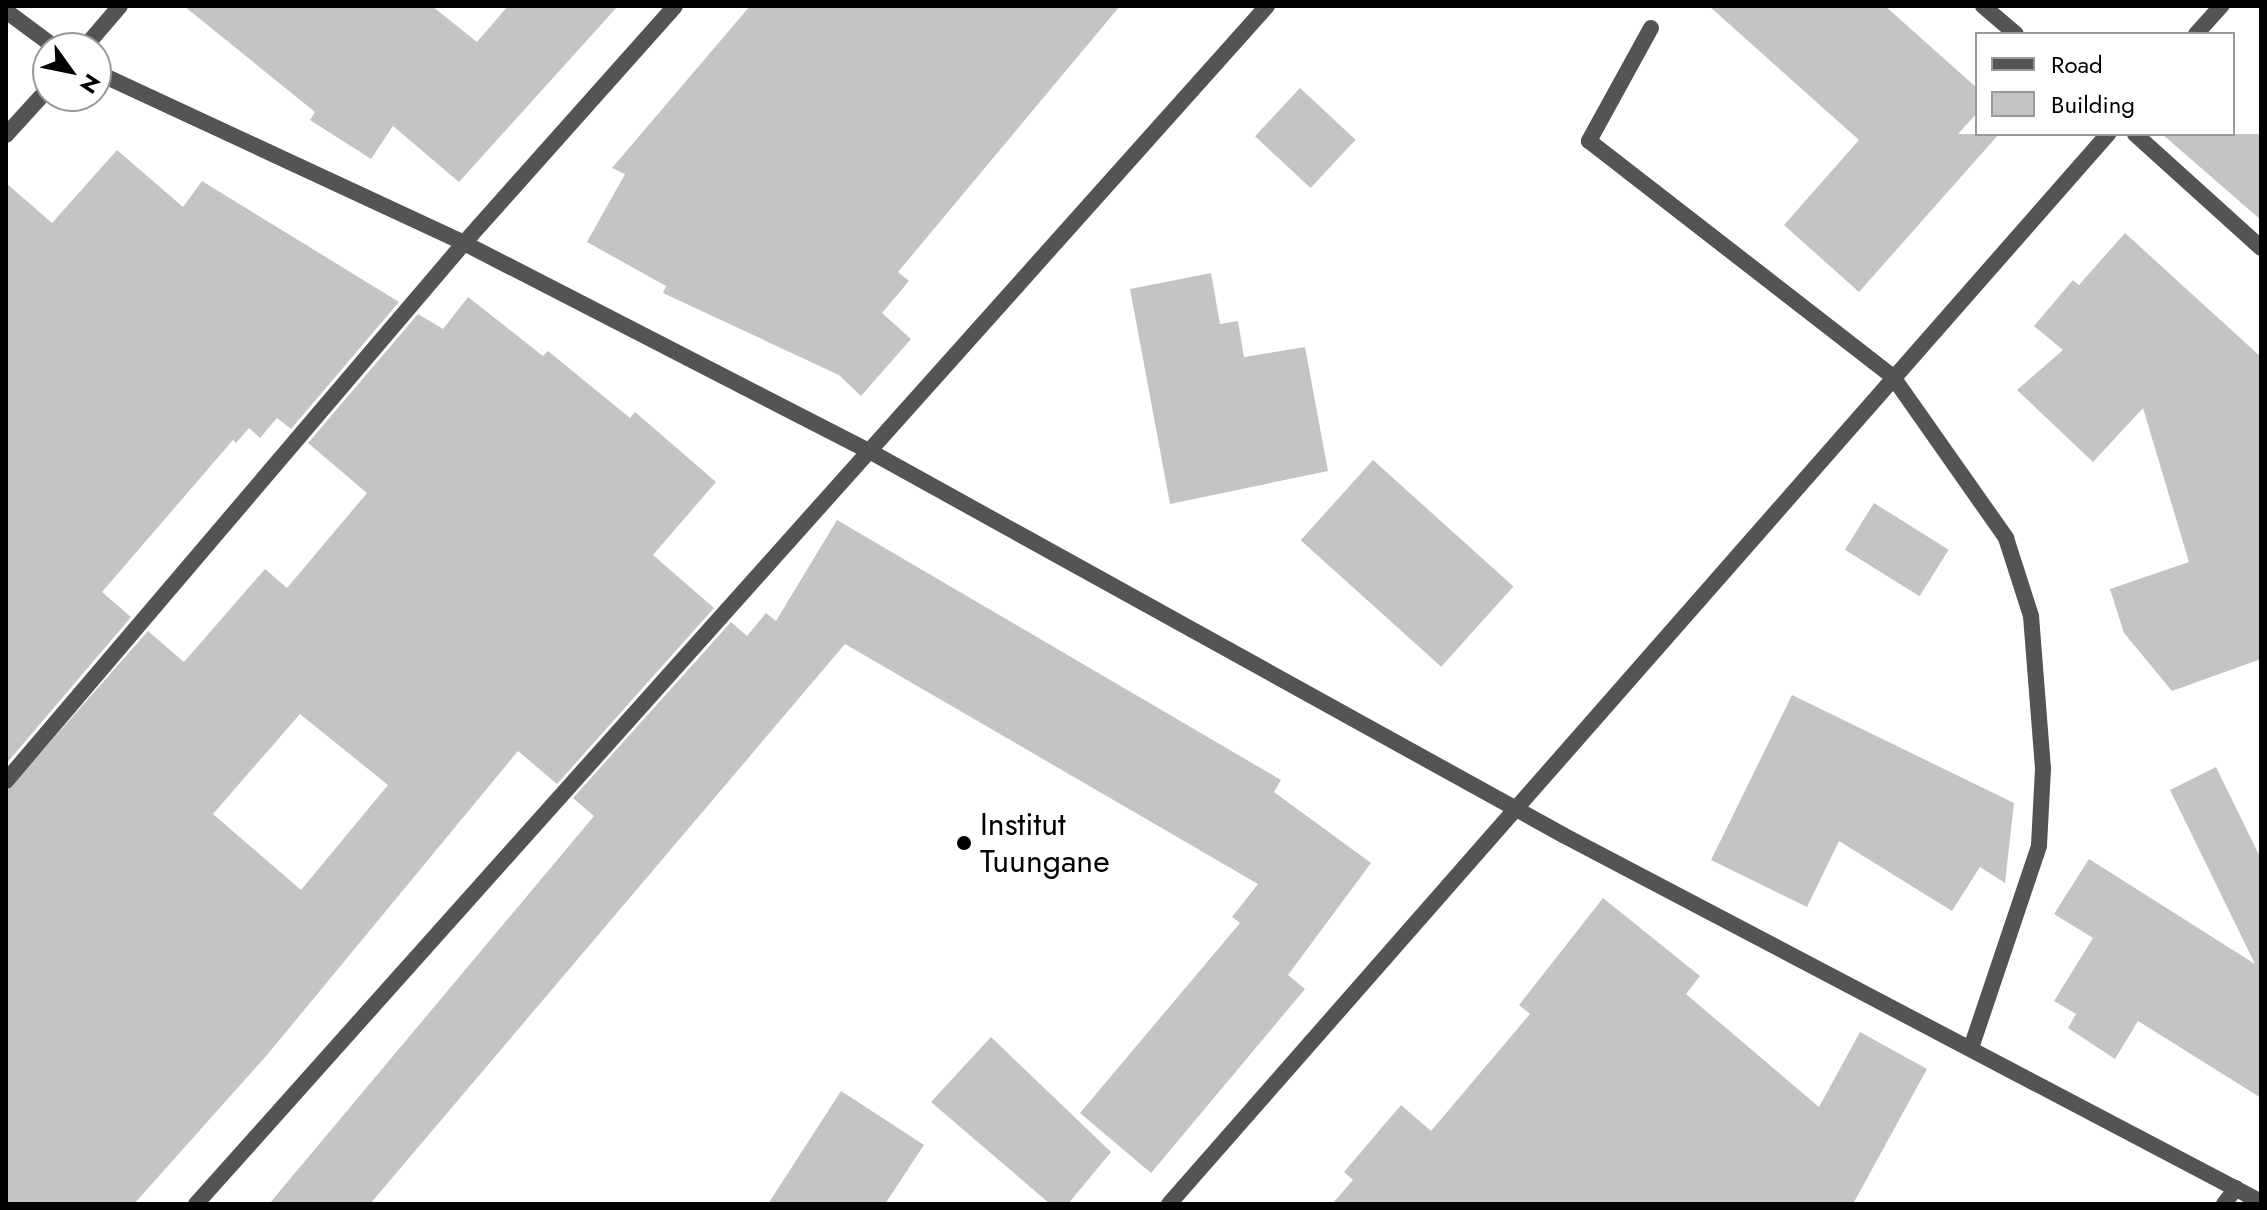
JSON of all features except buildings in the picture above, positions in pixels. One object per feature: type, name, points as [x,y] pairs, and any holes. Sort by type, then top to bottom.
[{"type":"street","points":[[98,32],[120,6]]},
{"type":"street","points":[[6,781],[464,243],[675,6]]},
{"type":"street","points":[[196,1204],[1267,6]]},
{"type":"street","points":[[1983,6],[2014,32]]},
{"type":"street","points":[[2198,32],[2221,6]]},
{"type":"street","points":[[6,11],[34,32]]},
{"type":"street","points":[[1651,28],[1589,141],[1893,377],[2006,538],[2031,616],[2043,769],[2039,846],[1972,1045]]},
{"type":"street","points":[[112,79],[464,243],[871,452],[1517,807],[1972,1045],[2261,1202]]},
{"type":"street","points":[[6,135],[32,107]]},
{"type":"street","points":[[1169,1204],[2106,136]]},
{"type":"street","points":[[2137,136],[2261,248]]},
{"type":"street","points":[[2224,1204],[2236,1188]]},
{"type":"place","name":"Institut Tuungane","points":[[964,843]]}]
